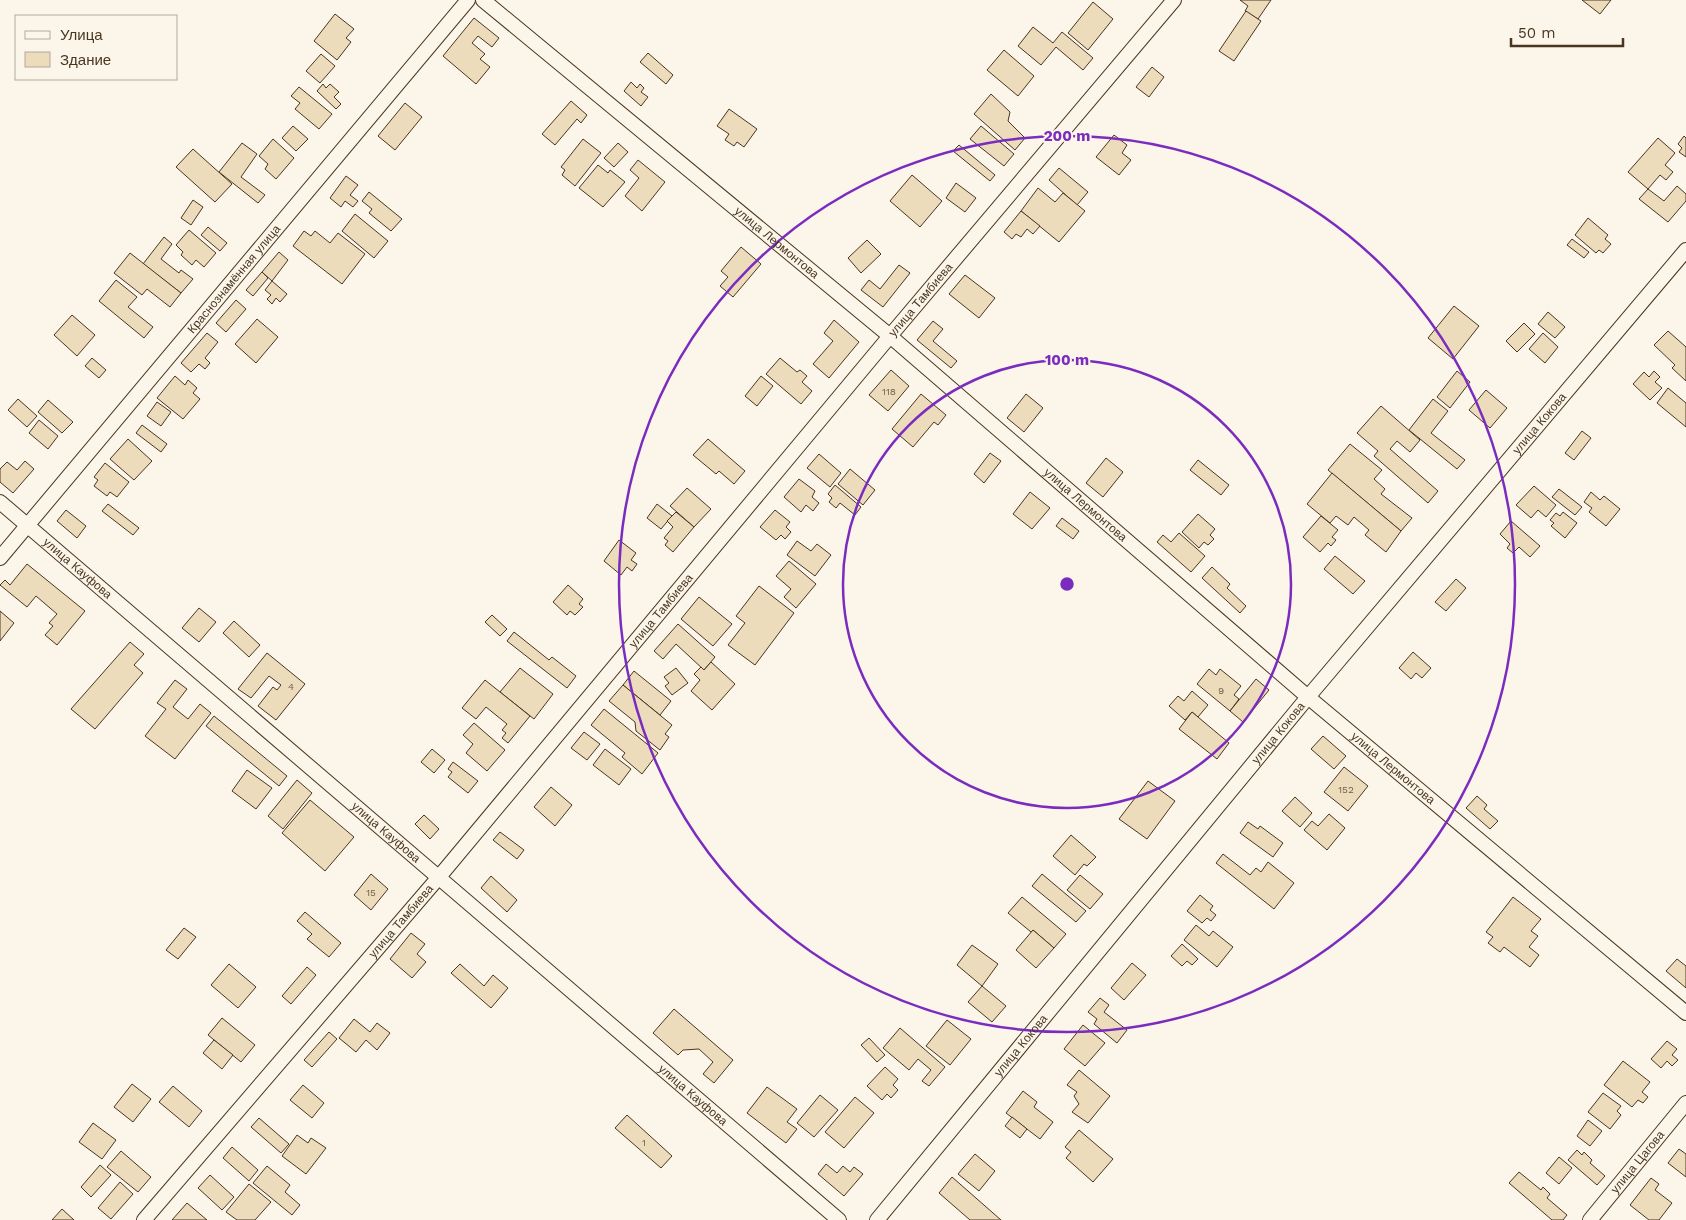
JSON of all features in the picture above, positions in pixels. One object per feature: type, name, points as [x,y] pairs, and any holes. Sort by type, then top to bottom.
[{"type":"street","name":"Краснознамённая улица","points":[[0,558],[468,0]]},
{"type":"street","name":"улица Лермонтова","points":[[483,0],[890,336],[1308,697],[1686,1013]]},
{"type":"street","name":"улица Тамбиева","points":[[144,1220],[439,877],[890,336],[1174,0]]},
{"type":"street","name":"улица Кокова","points":[[877,1220],[1308,697],[1686,250]]},
{"type":"street","name":"улица Кауфова","points":[[0,502],[839,1220]]},
{"type":"street","name":"улица Цагова","points":[[1590,1220],[1686,1103]]},
{"type":"building","points":[[1240,0],[1271,0],[1258,19],[1245,11],[1248,6]]},
{"type":"building","points":[[1582,0],[1611,0],[1600,14]]},
{"type":"building","points":[[1093,2],[1113,19],[1088,50],[1068,33]]},
{"type":"building","points":[[1246,11],[1261,21],[1234,61],[1219,51]]},
{"type":"building","points":[[335,14],[354,29],[346,38],[351,42],[337,60],[314,41]]},
{"type":"building","points":[[474,18],[499,38],[492,47],[478,36],[472,43],[485,54],[480,59],[490,67],[476,84],[443,56]]},
{"type":"building","points":[[1033,27],[1053,43],[1062,32],[1093,58],[1083,70],[1056,47],[1041,65],[1018,46]]},
{"type":"building","points":[[1004,50],[1034,76],[1018,96],[987,70]]},
{"type":"building","points":[[648,53],[673,75],[666,84],[640,62]]},
{"type":"building","points":[[321,54],[335,66],[320,83],[306,71]]},
{"type":"building","points":[[1152,67],[1164,77],[1149,97],[1136,87]]},
{"type":"building","points":[[631,82],[637,88],[640,84],[644,88],[641,92],[648,97],[641,106],[624,91]]},
{"type":"building","points":[[323,84],[326,88],[330,84],[339,92],[334,97],[341,104],[336,109],[317,91]]},
{"type":"building","points":[[299,87],[332,114],[319,129],[295,109],[300,103],[291,96]]},
{"type":"building","points":[[991,94],[1010,112],[1008,121],[1025,138],[1015,150],[974,114]]},
{"type":"building","points":[[571,101],[587,115],[581,123],[577,119],[555,145],[542,134]]},
{"type":"building","points":[[405,103],[422,117],[395,150],[378,136]]},
{"type":"building","points":[[729,109],[757,129],[744,147],[737,142],[734,146],[725,140],[729,134],[717,126]]},
{"type":"building","points":[[293,126],[308,139],[296,151],[282,138]]},
{"type":"building","points":[[981,126],[1014,154],[1004,166],[970,139]]},
{"type":"building","points":[[1114,135],[1127,145],[1122,153],[1131,160],[1119,175],[1096,157]]},
{"type":"building","points":[[1684,136],[1686,138],[1686,157],[1679,152],[1682,148],[1678,144]]},
{"type":"building","points":[[1658,138],[1675,153],[1665,165],[1673,172],[1666,180],[1660,175],[1648,189],[1628,172]]},
{"type":"building","points":[[273,139],[294,158],[276,179],[265,169],[268,164],[259,156]]},
{"type":"building","points":[[583,139],[601,153],[575,186],[562,175],[565,170],[561,167]]},
{"type":"building","points":[[242,143],[257,154],[241,177],[265,195],[258,203],[219,172]]},
{"type":"building","points":[[618,143],[628,152],[614,167],[604,158]]},
{"type":"building","points":[[959,145],[995,175],[990,181],[953,151]]},
{"type":"building","points":[[193,149],[232,184],[215,202],[176,167]]},
{"type":"building","points":[[638,160],[665,182],[642,211],[625,196],[639,178],[630,170]]},
{"type":"building","points":[[598,165],[608,173],[610,170],[625,182],[603,207],[579,188]]},
{"type":"building","points":[[1059,168],[1088,192],[1077,205],[1049,180]]},
{"type":"building","points":[[912,175],[942,201],[920,227],[890,201]]},
{"type":"building","points":[[346,176],[358,185],[350,195],[358,201],[353,207],[345,201],[341,207],[330,198]]},
{"type":"building","points":[[956,183],[976,198],[965,212],[946,198]]},
{"type":"building","points":[[1677,186],[1686,194],[1686,201],[1668,222],[1639,199],[1648,189],[1664,201]]},
{"type":"building","points":[[1038,188],[1055,202],[1063,193],[1085,211],[1059,242],[1021,211]]},
{"type":"building","points":[[369,192],[402,219],[391,231],[369,213],[372,209],[362,201]]},
{"type":"building","points":[[193,200],[203,207],[191,225],[181,218]]},
{"type":"building","points":[[1021,211],[1040,226],[1033,234],[1027,229],[1021,237],[1016,234],[1012,239],[1004,232]]},
{"type":"building","points":[[355,214],[388,241],[374,258],[342,231]]},
{"type":"building","points":[[1588,218],[1608,235],[1605,239],[1611,244],[1603,253],[1599,250],[1596,253],[1575,235]]},
{"type":"building","points":[[208,227],[227,243],[220,251],[201,235]]},
{"type":"building","points":[[189,230],[216,253],[204,267],[196,260],[192,265],[181,255],[183,252],[176,245]]},
{"type":"building","points":[[304,231],[311,236],[315,231],[330,243],[338,233],[365,254],[342,284],[293,246]]},
{"type":"building","points":[[164,237],[172,244],[161,259],[179,273],[181,270],[193,279],[181,293],[143,264]]},
{"type":"building","points":[[1572,239],[1589,252],[1584,258],[1567,245]]},
{"type":"building","points":[[867,240],[881,254],[861,273],[848,258]]},
{"type":"building","points":[[741,247],[761,264],[733,297],[720,286],[728,277],[721,271]]},
{"type":"building","points":[[279,252],[288,260],[272,281],[262,272]]},
{"type":"building","points":[[130,253],[181,293],[170,307],[147,289],[142,295],[114,273]]},
{"type":"building","points":[[899,265],[910,273],[883,307],[861,290],[869,280],[880,289]]},
{"type":"building","points":[[262,272],[268,278],[253,296],[246,290]]},
{"type":"building","points":[[965,275],[995,298],[979,318],[949,294]]},
{"type":"building","points":[[116,280],[137,297],[128,307],[153,327],[144,338],[99,301]]},
{"type":"building","points":[[272,281],[287,294],[280,302],[276,298],[272,304],[267,299],[271,295],[265,290]]},
{"type":"building","points":[[236,300],[246,309],[226,332],[216,323]]},
{"type":"building","points":[[1454,306],[1479,326],[1453,359],[1428,338]]},
{"type":"building","points":[[1548,312],[1565,327],[1555,338],[1538,324]]},
{"type":"building","points":[[72,315],[95,335],[77,356],[54,335]]},
{"type":"building","points":[[257,319],[278,337],[256,363],[235,344]]},
{"type":"building","points":[[834,320],[859,342],[829,378],[813,364],[833,341],[824,333]]},
{"type":"building","points":[[933,321],[943,329],[933,341],[957,361],[951,368],[917,340]]},
{"type":"building","points":[[1524,323],[1535,334],[1517,352],[1506,341]]},
{"type":"building","points":[[1668,331],[1686,347],[1686,381],[1672,368],[1675,365],[1654,345]]},
{"type":"building","points":[[207,333],[218,342],[205,358],[210,363],[205,369],[199,364],[191,372],[181,363]]},
{"type":"building","points":[[1543,333],[1558,347],[1545,363],[1529,349]]},
{"type":"building","points":[[92,358],[106,370],[99,378],[85,366]]},
{"type":"building","points":[[780,358],[797,372],[800,370],[807,376],[802,382],[812,391],[801,404],[766,374]]},
{"type":"building","points":[[891,370],[909,386],[888,411],[869,395]]},
{"type":"building","points":[[1457,371],[1470,382],[1450,408],[1437,397]]},
{"type":"building","points":[[1654,371],[1660,377],[1655,382],[1662,388],[1650,400],[1633,384],[1644,372],[1649,377]]},
{"type":"building","points":[[175,376],[185,385],[188,380],[197,388],[193,393],[200,399],[183,419],[157,398]]},
{"type":"building","points":[[761,376],[773,386],[757,406],[745,396]]},
{"type":"building","points":[[1668,388],[1686,403],[1686,427],[1657,403]]},
{"type":"building","points":[[1486,390],[1507,408],[1490,428],[1469,410]]},
{"type":"building","points":[[921,394],[946,415],[938,425],[934,422],[913,447],[892,429]]},
{"type":"building","points":[[1026,394],[1043,408],[1024,432],[1007,418]]},
{"type":"building","points":[[18,399],[37,416],[27,427],[8,410]]},
{"type":"building","points":[[1433,399],[1448,411],[1431,433],[1465,460],[1457,469],[1409,430]]},
{"type":"building","points":[[48,400],[73,422],[62,433],[38,412]]},
{"type":"building","points":[[157,402],[171,412],[161,426],[147,416]]},
{"type":"building","points":[[1381,406],[1420,440],[1410,452],[1397,441],[1390,449],[1438,491],[1428,503],[1374,456],[1378,451],[1357,433]]},
{"type":"building","points":[[39,420],[58,436],[48,449],[29,433]]},
{"type":"building","points":[[142,425],[167,444],[161,452],[136,433]]},
{"type":"building","points":[[1582,431],[1591,438],[1574,460],[1565,453]]},
{"type":"building","points":[[128,439],[152,461],[134,480],[110,459]]},
{"type":"building","points":[[708,439],[745,471],[734,484],[719,471],[716,474],[693,455]]},
{"type":"building","points":[[1350,444],[1382,470],[1374,479],[1385,489],[1381,494],[1412,518],[1401,531],[1328,470]]},
{"type":"building","points":[[990,453],[1001,461],[984,483],[974,474]]},
{"type":"building","points":[[819,454],[841,473],[830,487],[807,468]]},
{"type":"building","points":[[1106,458],[1123,472],[1103,497],[1086,483]]},
{"type":"building","points":[[1198,460],[1229,485],[1221,495],[1190,470]]},
{"type":"building","points":[[25,461],[34,469],[13,493],[0,482],[0,469],[7,462],[17,470]]},
{"type":"building","points":[[105,463],[129,482],[117,497],[110,492],[107,496],[94,486],[98,480],[94,477]]},
{"type":"building","points":[[850,469],[875,490],[863,505],[838,484]]},
{"type":"building","points":[[1332,473],[1401,531],[1386,552],[1365,535],[1369,530],[1354,517],[1348,525],[1336,516],[1330,523],[1307,504]]},
{"type":"building","points":[[799,479],[815,491],[812,497],[819,503],[813,511],[806,505],[801,512],[784,497]]},
{"type":"building","points":[[835,485],[861,507],[855,515],[840,503],[836,508],[829,502],[832,498],[828,494]]},
{"type":"building","points":[[1534,486],[1556,505],[1546,517],[1538,510],[1531,518],[1516,505]]},
{"type":"building","points":[[687,488],[711,509],[694,527],[670,506]]},
{"type":"building","points":[[1559,489],[1582,507],[1575,515],[1552,497]]},
{"type":"building","points":[[1030,492],[1050,508],[1032,529],[1013,514]]},
{"type":"building","points":[[1591,492],[1600,500],[1604,496],[1620,509],[1606,526],[1589,512],[1592,508],[1584,502]]},
{"type":"building","points":[[108,504],[139,528],[133,535],[102,511]]},
{"type":"building","points":[[657,504],[672,516],[661,529],[647,518]]},
{"type":"building","points":[[66,510],[86,526],[77,538],[57,521]]},
{"type":"building","points":[[775,510],[790,522],[786,527],[791,532],[785,539],[781,535],[776,540],[760,527]]},
{"type":"building","points":[[676,512],[694,527],[673,552],[665,545],[668,541],[664,538],[673,527],[667,521]]},
{"type":"building","points":[[1563,512],[1577,523],[1565,538],[1551,526],[1554,523],[1550,520],[1556,513],[1560,516]]},
{"type":"building","points":[[1198,514],[1215,529],[1210,535],[1214,539],[1208,545],[1204,542],[1199,548],[1182,532]]},
{"type":"building","points":[[1321,516],[1338,530],[1332,537],[1336,540],[1331,546],[1328,543],[1320,552],[1303,537]]},
{"type":"building","points":[[1062,518],[1079,531],[1073,539],[1056,526]]},
{"type":"building","points":[[1511,521],[1540,546],[1530,557],[1519,547],[1513,553],[1507,548],[1510,544],[1500,534]]},
{"type":"building","points":[[1179,533],[1205,556],[1191,572],[1157,542],[1163,535],[1171,542]]},
{"type":"building","points":[[619,540],[636,553],[631,560],[637,564],[632,571],[627,567],[621,575],[604,561]]},
{"type":"building","points":[[797,541],[811,551],[817,544],[831,555],[815,576],[787,555]]},
{"type":"building","points":[[1335,556],[1365,581],[1353,594],[1324,569]]},
{"type":"building","points":[[789,561],[816,584],[796,608],[784,597],[791,589],[776,576]]},
{"type":"building","points":[[27,564],[85,611],[57,645],[45,635],[53,626],[49,623],[57,614],[36,596],[27,607],[0,585],[5,580],[10,585]]},
{"type":"building","points":[[1212,567],[1230,584],[1227,588],[1246,606],[1240,613],[1202,578]]},
{"type":"building","points":[[1456,579],[1466,588],[1446,611],[1435,602]]},
{"type":"building","points":[[568,585],[583,599],[579,604],[583,607],[575,615],[570,611],[567,615],[553,602]]},
{"type":"building","points":[[759,586],[794,613],[755,665],[728,645],[745,623],[736,616]]},
{"type":"building","points":[[699,597],[732,624],[713,646],[681,619]]},
{"type":"building","points":[[199,608],[216,622],[199,642],[182,628]]},
{"type":"building","points":[[0,611],[14,623],[0,641]]},
{"type":"building","points":[[492,615],[507,629],[500,636],[485,622]]},
{"type":"building","points":[[234,621],[260,645],[249,657],[223,633]]},
{"type":"building","points":[[678,624],[715,657],[704,670],[676,644],[663,659],[654,651]]},
{"type":"building","points":[[514,632],[549,660],[552,657],[576,676],[567,688],[507,641]]},
{"type":"building","points":[[130,642],[144,654],[134,665],[143,673],[95,729],[71,709]]},
{"type":"building","points":[[1413,652],[1431,668],[1422,678],[1416,673],[1411,679],[1399,668]]},
{"type":"building","points":[[267,653],[305,684],[276,720],[258,706],[273,687],[277,690],[281,685],[269,676],[251,698],[238,689]]},
{"type":"building","points":[[711,662],[735,684],[712,710],[691,691],[700,680],[694,674],[701,667],[704,670]]},
{"type":"building","points":[[520,668],[553,694],[534,719],[500,692]]},
{"type":"building","points":[[676,668],[688,683],[672,695],[665,686],[669,683],[664,677]]},
{"type":"building","points":[[1209,669],[1216,675],[1220,669],[1241,686],[1234,695],[1239,699],[1230,711],[1197,684]]},
{"type":"building","points":[[634,671],[671,701],[660,715],[623,685]]},
{"type":"building","points":[[1256,679],[1269,690],[1243,722],[1230,711]]},
{"type":"building","points":[[175,680],[187,689],[173,707],[188,719],[200,704],[211,713],[175,759],[145,736],[166,709],[157,703]]},
{"type":"building","points":[[485,680],[530,716],[508,743],[502,738],[506,733],[502,730],[507,724],[486,707],[476,719],[462,708]]},
{"type":"building","points":[[623,685],[672,725],[665,734],[669,737],[660,750],[636,731],[635,722],[609,701]]},
{"type":"building","points":[[1192,691],[1208,705],[1198,717],[1192,712],[1185,720],[1169,706],[1178,696],[1184,701]]},
{"type":"building","points":[[604,709],[658,753],[642,774],[622,757],[625,753],[591,725]]},
{"type":"building","points":[[1192,712],[1229,743],[1217,759],[1179,729]]},
{"type":"building","points":[[214,716],[287,776],[279,786],[206,726]]},
{"type":"building","points":[[474,723],[505,750],[487,771],[466,753],[473,744],[463,735]]},
{"type":"building","points":[[584,732],[600,744],[587,760],[571,748]]},
{"type":"building","points":[[1323,736],[1346,756],[1334,769],[1311,749]]},
{"type":"building","points":[[432,749],[445,760],[434,773],[421,762]]},
{"type":"building","points":[[605,749],[631,769],[619,785],[593,765]]},
{"type":"building","points":[[453,762],[478,781],[468,793],[448,777],[452,772],[448,769]]},
{"type":"building","points":[[1344,767],[1368,786],[1348,811],[1324,792]]},
{"type":"building","points":[[247,770],[272,788],[256,809],[232,791]]},
{"type":"building","points":[[297,780],[312,793],[283,829],[268,816]]},
{"type":"building","points":[[1148,781],[1175,801],[1147,839],[1119,819]]},
{"type":"building","points":[[551,787],[572,805],[555,826],[534,807]]},
{"type":"building","points":[[1477,796],[1487,805],[1484,809],[1498,821],[1490,829],[1466,808]]},
{"type":"building","points":[[1295,797],[1312,813],[1300,827],[1282,811]]},
{"type":"building","points":[[310,800],[354,837],[325,871],[282,833]]},
{"type":"building","points":[[1329,814],[1345,828],[1327,850],[1304,830],[1312,821],[1318,826]]},
{"type":"building","points":[[424,815],[439,829],[430,839],[415,824]]},
{"type":"building","points":[[1248,822],[1258,829],[1260,826],[1283,843],[1273,857],[1240,833]]},
{"type":"building","points":[[500,832],[524,850],[517,859],[493,840]]},
{"type":"building","points":[[1071,835],[1096,857],[1087,866],[1084,864],[1075,875],[1053,856]]},
{"type":"building","points":[[1223,854],[1250,875],[1256,868],[1261,872],[1268,862],[1294,883],[1274,909],[1216,863]]},
{"type":"building","points":[[371,874],[388,889],[371,910],[354,895]]},
{"type":"building","points":[[1042,874],[1086,911],[1076,922],[1032,886]]},
{"type":"building","points":[[1080,875],[1103,894],[1090,909],[1067,890]]},
{"type":"building","points":[[491,876],[517,900],[507,912],[481,888]]},
{"type":"building","points":[[1200,895],[1213,906],[1210,910],[1216,915],[1211,921],[1207,918],[1202,923],[1187,911]]},
{"type":"building","points":[[1022,897],[1066,934],[1054,948],[1033,930],[1031,932],[1008,913]]},
{"type":"building","points":[[1513,897],[1541,919],[1531,931],[1538,936],[1529,947],[1539,955],[1530,967],[1504,947],[1500,952],[1488,943],[1493,937],[1486,932]]},
{"type":"building","points":[[305,912],[341,943],[329,957],[307,939],[312,934],[297,921]]},
{"type":"building","points":[[1196,925],[1209,936],[1213,931],[1233,947],[1217,967],[1184,940]]},
{"type":"building","points":[[184,928],[196,937],[178,959],[166,950]]},
{"type":"building","points":[[1033,930],[1054,948],[1036,968],[1016,950]]},
{"type":"building","points":[[411,933],[425,944],[417,954],[426,962],[412,978],[390,959]]},
{"type":"building","points":[[1182,944],[1198,959],[1192,965],[1187,961],[1182,966],[1171,956]]},
{"type":"building","points":[[972,945],[998,964],[982,986],[957,965]]},
{"type":"building","points":[[1677,959],[1686,966],[1686,988],[1666,971]]},
{"type":"building","points":[[1132,963],[1146,975],[1124,1000],[1111,988]]},
{"type":"building","points":[[229,964],[256,987],[238,1008],[211,985]]},
{"type":"building","points":[[460,964],[484,986],[493,975],[508,988],[491,1008],[451,973]]},
{"type":"building","points":[[307,967],[316,975],[291,1004],[282,996]]},
{"type":"building","points":[[982,986],[1006,1006],[992,1022],[968,1002]]},
{"type":"building","points":[[1100,998],[1109,1005],[1104,1012],[1127,1030],[1117,1043],[1094,1024],[1097,1019],[1088,1012]]},
{"type":"building","points":[[674,1009],[733,1060],[714,1083],[703,1074],[713,1062],[699,1049],[683,1050],[678,1055],[653,1033]]},
{"type":"building","points":[[222,1018],[255,1045],[241,1062],[208,1035]]},
{"type":"building","points":[[354,1019],[370,1032],[377,1023],[390,1033],[377,1050],[366,1040],[356,1052],[339,1038]]},
{"type":"building","points":[[947,1020],[971,1039],[950,1065],[926,1046]]},
{"type":"building","points":[[1083,1025],[1105,1043],[1085,1066],[1064,1049]]},
{"type":"building","points":[[900,1028],[945,1067],[929,1086],[922,1081],[931,1070],[918,1059],[909,1070],[883,1048]]},
{"type":"building","points":[[329,1032],[337,1039],[312,1067],[304,1060]]},
{"type":"building","points":[[869,1038],[885,1055],[877,1062],[861,1045]]},
{"type":"building","points":[[214,1040],[233,1055],[222,1069],[203,1053]]},
{"type":"building","points":[[1667,1041],[1677,1049],[1672,1055],[1678,1060],[1672,1066],[1667,1061],[1661,1068],[1651,1059]]},
{"type":"building","points":[[1623,1061],[1650,1082],[1642,1092],[1648,1097],[1643,1103],[1638,1100],[1632,1107],[1604,1085]]},
{"type":"building","points":[[885,1067],[898,1079],[893,1085],[898,1090],[891,1098],[887,1094],[882,1100],[867,1086]]},
{"type":"building","points":[[1079,1070],[1110,1096],[1088,1123],[1072,1112],[1079,1104],[1074,1096],[1077,1092],[1067,1085]]},
{"type":"building","points":[[132,1084],[151,1099],[133,1122],[114,1107]]},
{"type":"building","points":[[303,1085],[324,1103],[312,1118],[290,1100]]},
{"type":"building","points":[[173,1086],[202,1111],[189,1127],[159,1102]]},
{"type":"building","points":[[767,1087],[797,1109],[787,1122],[797,1129],[786,1143],[747,1113]]},
{"type":"building","points":[[1023,1091],[1037,1102],[1034,1107],[1053,1122],[1040,1139],[1006,1113]]},
{"type":"building","points":[[1603,1093],[1621,1106],[1617,1111],[1621,1115],[1610,1129],[1588,1112]]},
{"type":"building","points":[[820,1095],[838,1110],[814,1137],[797,1123]]},
{"type":"building","points":[[855,1097],[874,1113],[844,1148],[825,1132]]},
{"type":"building","points":[[627,1115],[672,1156],[661,1168],[615,1128]]},
{"type":"building","points":[[1012,1117],[1027,1129],[1020,1138],[1005,1126]]},
{"type":"building","points":[[259,1118],[289,1144],[281,1153],[251,1127]]},
{"type":"building","points":[[1588,1120],[1602,1131],[1590,1146],[1577,1136]]},
{"type":"building","points":[[93,1123],[116,1140],[102,1159],[79,1142]]},
{"type":"building","points":[[1079,1130],[1113,1159],[1093,1182],[1066,1158],[1071,1152],[1065,1147]]},
{"type":"building","points":[[297,1135],[308,1143],[311,1138],[326,1148],[306,1174],[282,1156]]},
{"type":"building","points":[[232,1147],[258,1170],[249,1181],[223,1158]]},
{"type":"building","points":[[1679,1149],[1686,1154],[1686,1177],[1668,1163]]},
{"type":"building","points":[[1577,1150],[1582,1155],[1584,1152],[1592,1160],[1590,1163],[1605,1176],[1597,1185],[1568,1160]]},
{"type":"building","points":[[121,1151],[151,1177],[138,1192],[107,1167]]},
{"type":"building","points":[[975,1154],[995,1171],[979,1191],[958,1174]]},
{"type":"building","points":[[1559,1157],[1572,1168],[1559,1184],[1546,1173]]},
{"type":"building","points":[[826,1164],[837,1173],[843,1166],[850,1172],[854,1167],[863,1174],[844,1196],[818,1174]]},
{"type":"building","points":[[100,1165],[111,1175],[91,1197],[81,1187]]},
{"type":"building","points":[[267,1166],[290,1185],[285,1192],[300,1205],[292,1215],[253,1183]]},
{"type":"building","points":[[1519,1172],[1541,1190],[1543,1187],[1550,1194],[1547,1198],[1567,1215],[1563,1220],[1552,1220],[1509,1183]]},
{"type":"building","points":[[210,1175],[234,1197],[222,1210],[198,1188]]},
{"type":"building","points":[[952,1177],[1001,1220],[970,1220],[939,1193]]},
{"type":"building","points":[[1651,1178],[1659,1184],[1655,1190],[1672,1203],[1659,1220],[1649,1220],[1630,1205]]},
{"type":"building","points":[[120,1182],[133,1194],[111,1219],[98,1208]]},
{"type":"building","points":[[249,1184],[271,1202],[255,1220],[237,1220],[226,1212]]},
{"type":"building","points":[[187,1203],[207,1220],[172,1220]]},
{"type":"building","points":[[62,1209],[74,1220],[52,1220]]}]
